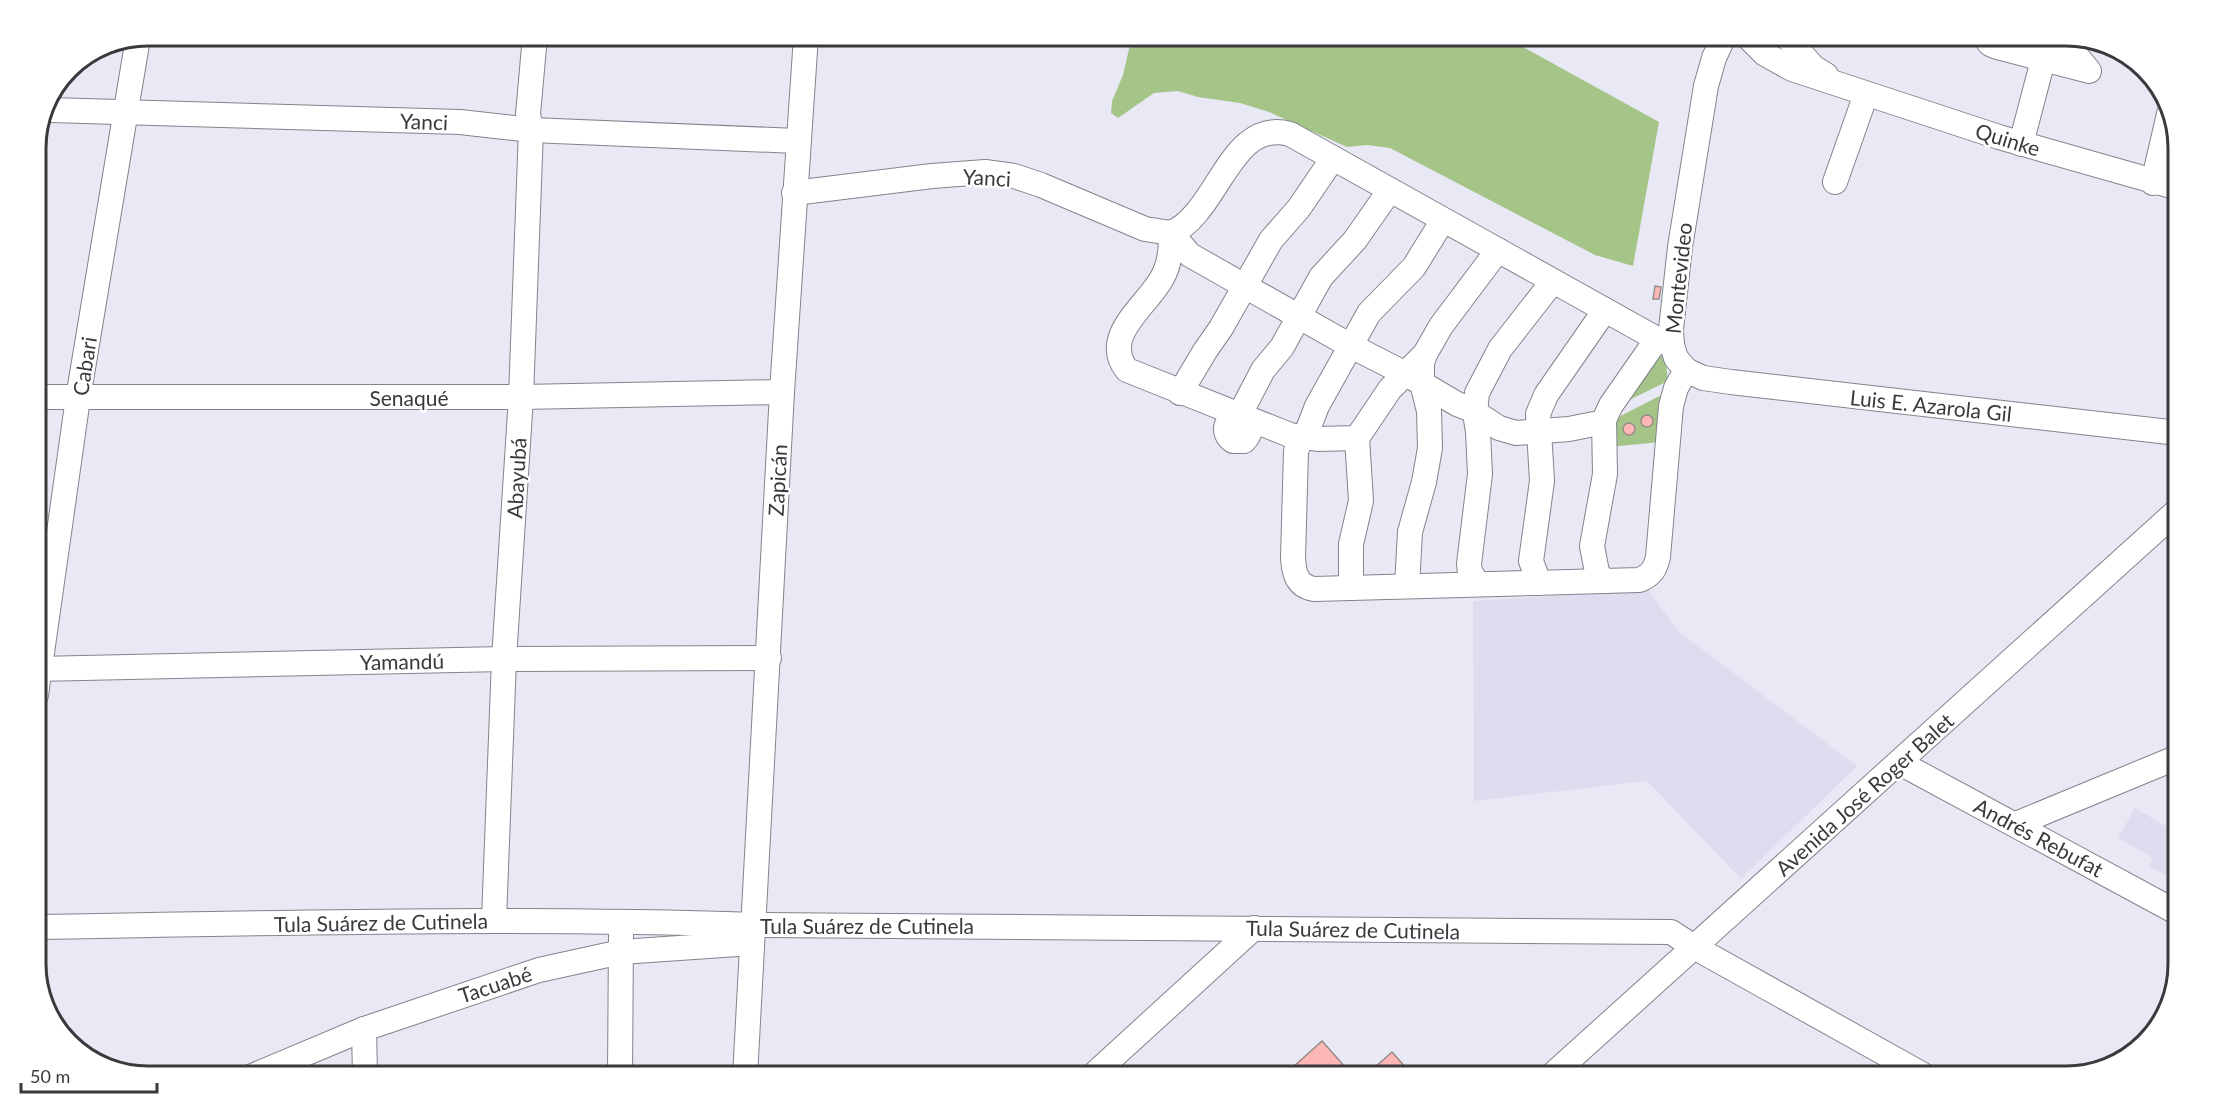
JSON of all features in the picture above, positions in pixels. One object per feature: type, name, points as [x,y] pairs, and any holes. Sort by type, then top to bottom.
[{"type":"street","name":"Abayubá","points":[[494,920],[504,659],[520,397],[531,130],[528,114],[534,46]]},
{"type":"street","name":"Zapicán","points":[[746,1066],[782,392],[805,46]]},
{"type":"street","name":"Montevideo","points":[[1686,370],[1664,342],[1671,329],[1680,247],[1698,128],[1714,58],[1719,46]]},
{"type":"street","name":"Quinke","points":[[1756,46],[1776,62],[1792,69],[2021,144],[2167,186]]},
{"type":"street","name":"Quinke","points":[[1795,46],[1814,67],[1840,85]]},
{"type":"street","points":[[1995,46],[2090,71],[2069,46]]},
{"type":"street","points":[[2021,144],[2043,60],[2050,46]]},
{"type":"street","name":"Cabari","points":[[47,608],[78,399],[137,47]]},
{"type":"street","points":[[1835,183],[1866,94]]},
{"type":"street","name":"Yanci","points":[[54,110],[460,122],[531,130],[797,141]]},
{"type":"street","points":[[2153,183],[2166,128]]},
{"type":"street","points":[[1171,233],[1189,222],[1237,154],[1257,136],[1279,131],[1290,134],[1664,342],[1611,405],[1604,420],[1605,474],[1592,546],[1597,572],[1604,581]]},
{"type":"street","points":[[1180,393],[1221,328],[1271,240],[1299,208],[1333,158]]},
{"type":"street","name":"Yanci","points":[[794,193],[985,172],[1014,176],[1145,229],[1171,233]]},
{"type":"street","points":[[1243,418],[1263,370],[1282,347],[1327,268],[1355,240],[1390,190]]},
{"type":"street","points":[[1443,220],[1414,267],[1376,305],[1349,345],[1296,452],[1293,558],[1296,575],[1302,585],[1307,588],[1351,588],[1639,580],[1652,573],[1658,557],[1671,406],[1676,388],[1686,370]]},
{"type":"street","points":[[1171,233],[1190,255],[1507,431],[1539,432],[1594,424]]},
{"type":"street","points":[[1171,233],[1168,264],[1164,276],[1121,335],[1118,355],[1127,370],[1290,435],[1303,438],[1357,438]]},
{"type":"street","points":[[1351,588],[1351,544],[1361,501],[1357,438],[1390,389],[1414,379],[1441,326],[1498,250]]},
{"type":"street","points":[[1478,584],[1470,572],[1469,564],[1480,474],[1475,413],[1477,393],[1500,349],[1553,281]]},
{"type":"street","points":[[1539,583],[1531,561],[1542,481],[1538,414],[1546,395],[1605,310]]},
{"type":"street","name":"Luis E. Azarola Gil","points":[[1686,370],[1703,378],[1731,382],[2167,432]]},
{"type":"street","points":[[1407,586],[1410,532],[1424,482],[1430,448],[1429,411],[1414,379]]},
{"type":"street","name":"Senaqué","points":[[47,398],[520,397],[782,392]]},
{"type":"street","name":"Avenida José Roger Balet","points":[[1562,1066],[2167,520]]},
{"type":"street","name":"Yamandú","points":[[47,669],[504,659],[769,658]]},
{"type":"street","points":[[2016,824],[2168,761]]},
{"type":"street","name":"Andrés Rebufat","points":[[1900,763],[2168,907]]},
{"type":"street","points":[[620,1066],[621,920]]},
{"type":"street","name":"Tula Suárez de Cutinela","points":[[47,927],[621,920],[753,934],[1254,928],[1671,932],[1907,1066]]},
{"type":"street","points":[[1103,1066],[1254,928]]},
{"type":"street","name":"Tacuabé","points":[[276,1066],[364,1029],[539,970],[621,952],[753,934]]},
{"type":"street","points":[[364,1029],[365,1066]]},
{"type":"shaded area","points":[[1648,590],[1679,632],[1857,766],[1741,879],[1647,781],[1474,801],[1473,601]]},
{"type":"shaded area","points":[[2135,808],[2168,827],[2168,876],[2149,866],[2153,858],[2118,838]]},
{"type":"green space","points":[[1130,46],[1523,46],[1659,122],[1633,266],[1595,255],[1390,148],[1367,145],[1347,147],[1269,112],[1240,103],[1198,97],[1178,91],[1154,93],[1118,118],[1111,113],[1112,101],[1123,75]]},
{"type":"green space","points":[[1659,353],[1666,363],[1668,381],[1617,406]]},
{"type":"green space","points":[[1667,392],[1661,442],[1608,447],[1609,422]]},
{"type":"building","points":[[1655,286],[1661,287],[1659,299],[1653,299]]},
{"type":"building","points":[[1649,415],[1653,421],[1649,427],[1645,427],[1641,419]]},
{"type":"building","points":[[1631,423],[1635,429],[1631,435],[1627,435],[1623,427]]},
{"type":"building","points":[[1322,1041],[1344,1066],[1294,1066]]},
{"type":"building","points":[[1392,1052],[1404,1066],[1376,1066]]}]
